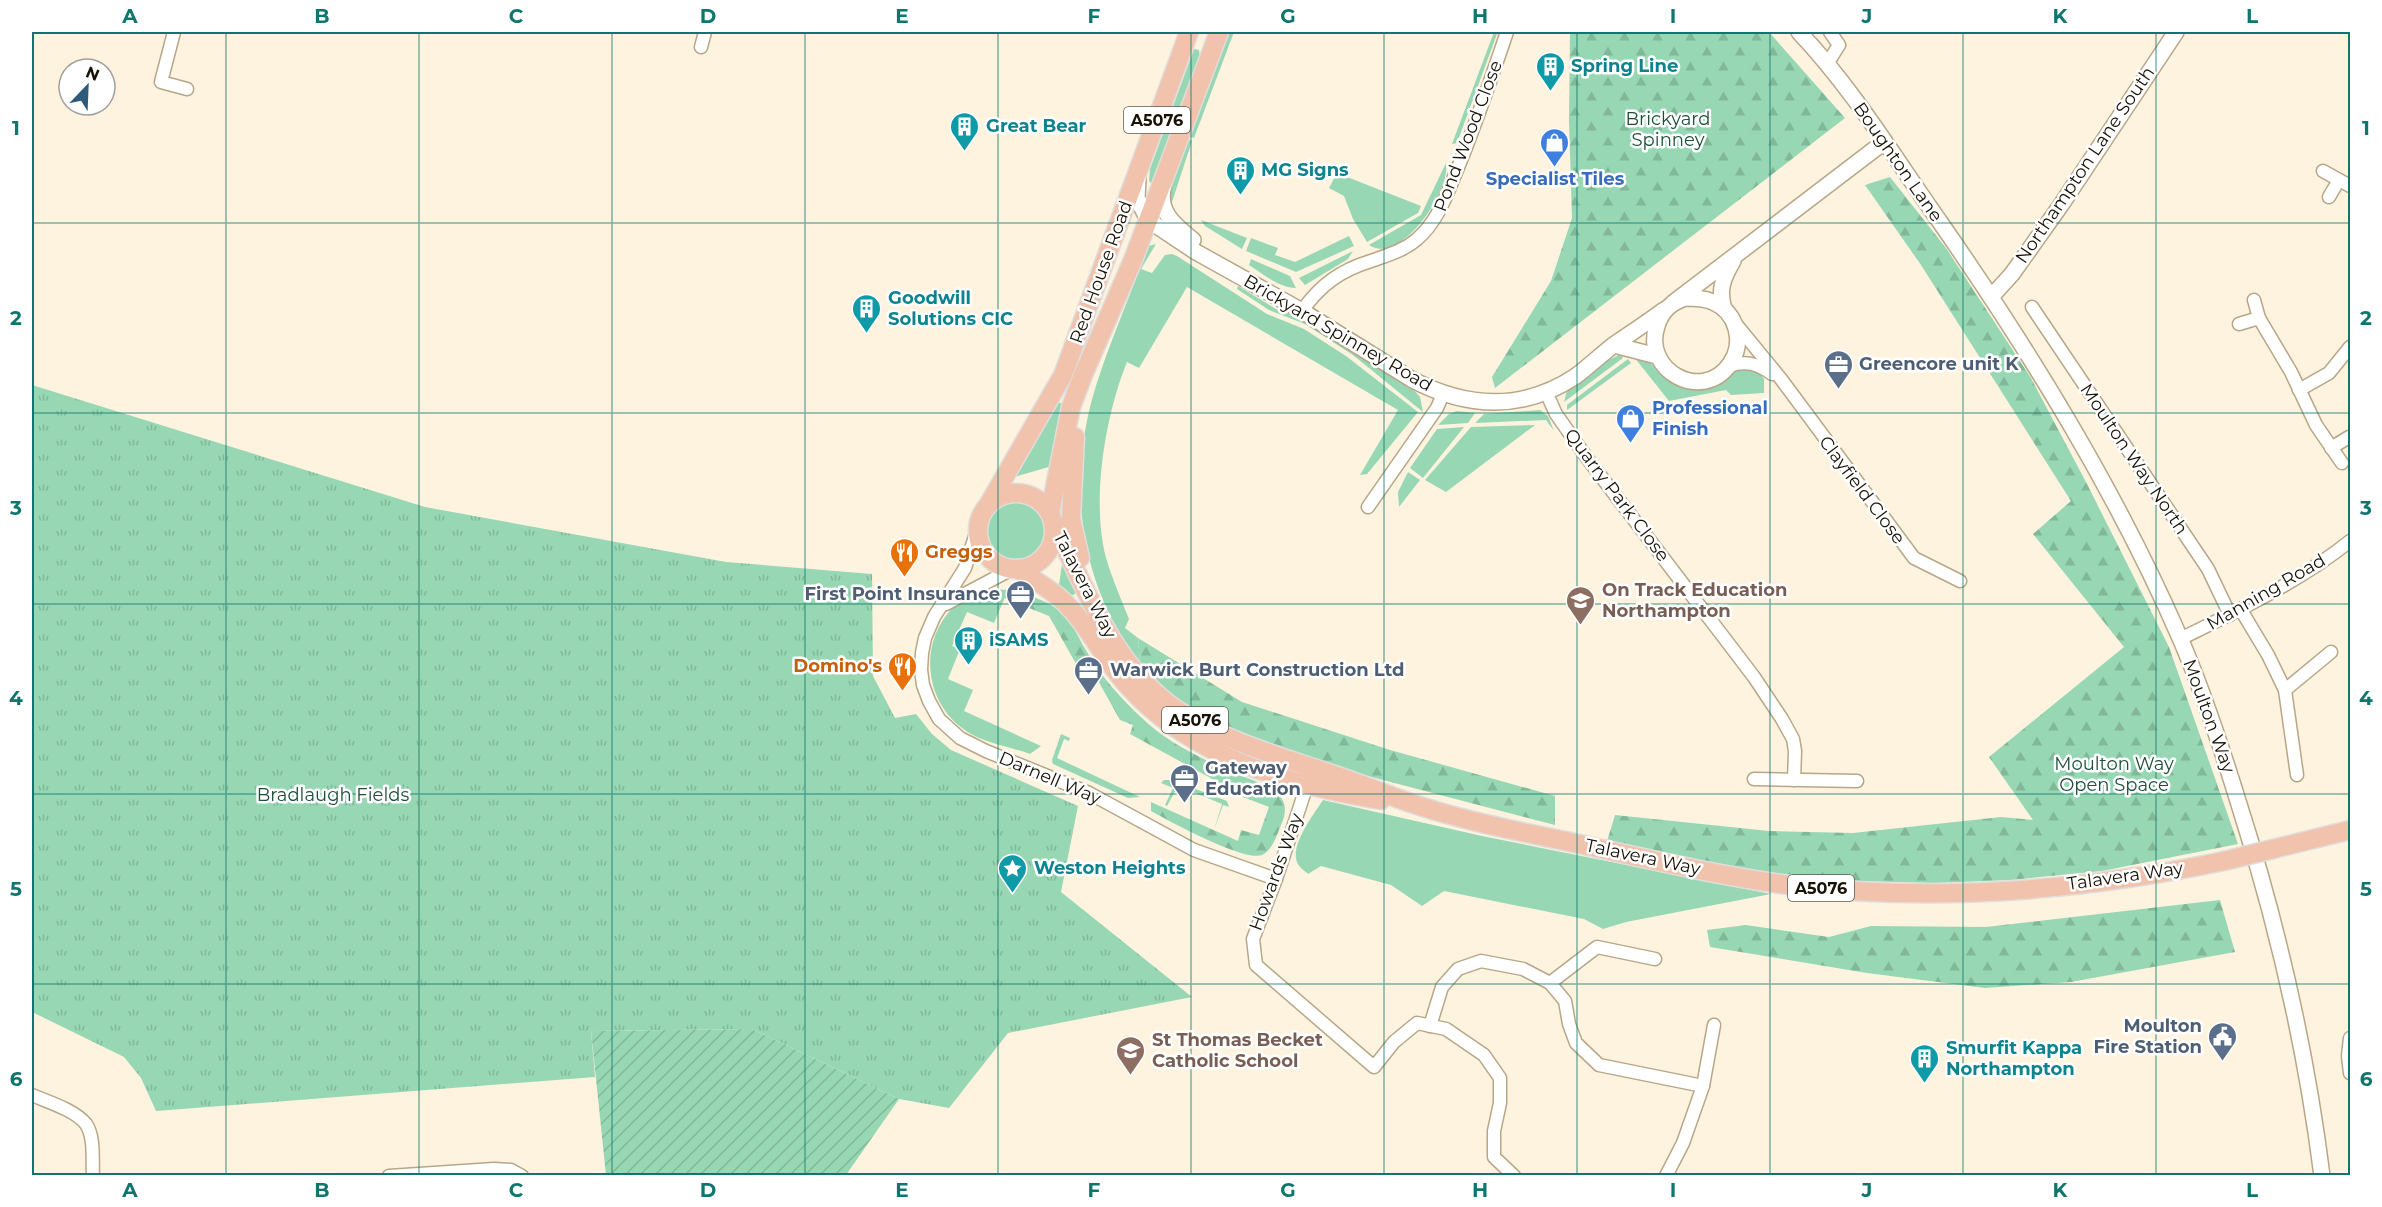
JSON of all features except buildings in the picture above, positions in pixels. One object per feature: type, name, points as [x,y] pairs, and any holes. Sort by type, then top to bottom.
[{"type":"main road","name":"Red House Road","points":[[990,502],[1063,375],[1189,32]]},
{"type":"main road","points":[[1015,569],[1030,567],[1048,554],[1053,544],[1052,518],[1071,407],[1133,260],[1146,212],[1166,177],[1219,32]]},
{"type":"main road","points":[[1083,375],[1074,454],[1071,519],[1074,539],[1091,600]]},
{"type":"main road","points":[[1052,518],[1034,496],[1012,492],[1000,495],[990,502],[979,519],[977,530],[979,540],[984,552],[994,562],[1015,569],[1068,605],[1129,688],[1177,730],[1214,752],[1307,785],[1336,793],[1424,808]]},
{"type":"main road","name":"Talavera Way","points":[[1052,518],[1108,634],[1128,662],[1173,707],[1225,736],[1283,759],[1342,777],[1424,808],[1738,877],[1821,888],[1893,892],[2029,888],[2147,875],[2224,861],[2350,830]]},
{"type":"street","points":[[174,32],[162,81],[187,89]]},
{"type":"street","points":[[701,46],[705,32]]},
{"type":"street","name":"Pond Wood Close","points":[[1302,311],[1322,285],[1352,268],[1401,250],[1416,241],[1433,222],[1446,198],[1478,116],[1507,32]]},
{"type":"street","name":"Boughton Lane","points":[[1799,32],[1827,64],[1992,296]]},
{"type":"street","points":[[1827,64],[1839,45],[1830,32]]},
{"type":"street","name":"Northampton Lane South","points":[[1992,296],[2012,274],[2061,205],[2176,32]]},
{"type":"street","name":"Brickyard Spinney Road","points":[[1146,212],[1196,252],[1302,311],[1411,379],[1443,394],[1476,402],[1493,403],[1546,392],[1576,375],[1884,142]]},
{"type":"street","points":[[1138,171],[1137,198],[1146,212]]},
{"type":"street","points":[[2323,171],[2345,183],[2329,198]]},
{"type":"street","points":[[1166,177],[1161,197],[1162,207],[1177,227],[1225,267]]},
{"type":"street","points":[[1119,220],[1133,206],[1177,227]]},
{"type":"street","name":"Brickyard Spinney Road","points":[[1728,314],[1720,297],[1721,285],[1736,256]]},
{"type":"street","name":"Moulton Way","points":[[1992,296],[2088,456],[2149,571],[2180,639],[2224,756],[2264,887],[2299,1032],[2315,1120],[2322,1176]]},
{"type":"street","points":[[1685,298],[1699,298],[1713,302],[1728,314],[1738,338],[1734,358],[1720,375],[1696,382],[1672,375],[1663,366],[1657,356],[1654,332],[1669,306],[1685,298]]},
{"type":"street","points":[[2254,300],[2259,318],[2316,425],[2342,463]]},
{"type":"street","name":"Moulton Way North","points":[[2032,307],[2235,612],[2268,655],[2285,690],[2296,775]]},
{"type":"street","name":"Clayfield Close","points":[[1728,314],[1781,380],[1914,558],[1960,581]]},
{"type":"street","points":[[2239,324],[2259,318]]},
{"type":"street","points":[[1614,345],[1657,356]]},
{"type":"street","points":[[2299,390],[2329,373],[2350,347]]},
{"type":"street","name":"Clayfield Close","points":[[1729,366],[1739,363],[1760,366],[1781,380]]},
{"type":"street","name":"Quarry Park Close","points":[[1546,392],[1556,414],[1587,458],[1747,668],[1782,719],[1793,739],[1794,780]]},
{"type":"street","points":[[1368,507],[1437,408],[1443,394]]},
{"type":"street","points":[[2331,448],[2349,437]]},
{"type":"street","name":"Darnell Way","points":[[977,530],[965,568],[934,617],[925,638],[921,670],[929,701],[939,719],[949,730],[986,751],[1107,802],[1194,850],[1276,879]]},
{"type":"street","name":"Manning Road","points":[[2180,639],[2301,576],[2350,541]]},
{"type":"street","points":[[942,606],[976,586],[1015,569]]},
{"type":"street","points":[[2285,690],[2331,652]]},
{"type":"street","points":[[1754,779],[1857,781]]},
{"type":"street","name":"Howards Way","points":[[1307,785],[1276,879],[1253,939],[1256,965],[1374,1067],[1394,1041],[1417,1023],[1430,1026]]},
{"type":"street","points":[[1550,983],[1597,948],[1655,959]]},
{"type":"street","points":[[1514,1176],[1494,1157],[1494,1131],[1500,1103],[1500,1078],[1484,1055],[1446,1029],[1430,1026],[1442,987],[1458,969],[1481,960],[1524,969],[1550,983],[1565,1001],[1569,1024],[1576,1043],[1599,1065],[1703,1086]]},
{"type":"street","points":[[1666,1176],[1683,1143],[1703,1086],[1714,1025]]},
{"type":"street","points":[[2350,1041],[2350,1073]]},
{"type":"street","points":[[32,1095],[85,1123],[91,1140],[93,1176]]},
{"type":"street","points":[[389,1176],[494,1168],[511,1170],[522,1176]]},
{"type":"green space","points":[[1227,32],[1234,32],[1194,138],[1189,136]]},
{"type":"green space","points":[[1494,32],[1497,34],[1457,143],[1452,144]]},
{"type":"green space","name":"Brickyard Spinney","points":[[1570,32],[1769,32],[1845,118],[1495,388],[1492,377],[1551,281],[1572,218],[1569,120]]},
{"type":"green space","points":[[1194,49],[1199,50],[1200,58],[1152,184],[1149,181],[1150,169]]},
{"type":"green space","points":[[1187,139],[1192,141],[1171,205],[1170,187]]},
{"type":"green space","points":[[1446,163],[1440,191],[1432,207],[1408,236],[1395,245],[1381,249],[1369,245],[1421,215]]},
{"type":"green space","points":[[1337,173],[1421,206],[1418,213],[1367,242],[1353,219],[1344,196],[1329,188]]},
{"type":"green space","name":"Moulton Way Open Space","points":[[1890,177],[1946,248],[2031,378],[2087,484],[2169,647],[2238,844],[2102,871],[2010,880],[1934,883],[1794,876],[1704,862],[1607,841],[1615,815],[1769,831],[1853,833],[2001,817],[2033,820],[1989,757],[2124,647],[2033,534],[2071,501],[1921,265],[1865,185]]},
{"type":"green space","points":[[1201,220],[1247,238],[1242,249],[1205,226]]},
{"type":"green space","points":[[1349,236],[1354,246],[1296,272],[1246,251],[1251,238],[1278,248],[1275,255],[1295,262]]},
{"type":"green space","points":[[1156,244],[1141,269],[1152,273],[1165,255],[1177,256],[1267,314],[1304,329],[1346,356],[1418,412],[1367,474],[1360,475],[1398,410],[1187,287],[1139,368],[1127,362],[1112,407],[1103,459],[1100,511],[1106,558],[1129,619],[1125,628],[1138,638],[1140,663],[1120,634],[1093,572],[1085,539],[1081,505],[1081,471],[1084,437],[1091,403],[1138,273],[1128,287],[1145,247]]},
{"type":"green space","points":[[1353,251],[1348,259],[1305,285],[1299,278]]},
{"type":"green space","points":[[1251,259],[1290,276],[1296,288],[1283,286],[1266,276],[1249,265]]},
{"type":"green space","points":[[1238,286],[1276,309],[1307,321],[1413,389],[1420,397],[1423,412],[1353,355],[1305,324],[1269,310],[1237,289]]},
{"type":"green space","points":[[1621,354],[1623,358],[1564,402],[1567,390],[1605,362]]},
{"type":"green space","points":[[1634,357],[1647,360],[1667,379],[1680,386],[1693,387],[1733,368],[1756,369],[1764,379],[1764,393],[1731,395],[1726,390],[1669,401]]},
{"type":"green space","points":[[1628,359],[1631,363],[1567,410],[1567,405]]},
{"type":"green space","name":"Bradlaugh Fields","points":[[32,385],[425,507],[726,562],[872,574],[873,676],[895,718],[916,714],[932,734],[951,750],[1078,806],[1061,892],[1192,997],[1008,1033],[949,1108],[899,1099],[752,1029],[591,1031],[595,1077],[156,1111],[141,1078],[124,1057],[32,1012]]},
{"type":"green space","points":[[1057,402],[1066,405],[1052,466],[1011,478]]},
{"type":"green space","points":[[1540,410],[1548,416],[1554,431],[1546,420],[1475,423],[1484,414]]},
{"type":"green space","points":[[1457,411],[1475,413],[1468,423],[1438,425],[1449,414]]},
{"type":"green space","points":[[1535,425],[1446,492],[1425,480],[1471,427]]},
{"type":"green space","points":[[1464,427],[1423,478],[1410,468],[1437,429]]},
{"type":"green space","points":[[1408,472],[1420,480],[1399,507],[1398,492]]},
{"type":"green space","points":[[1016,502],[1027,504],[1040,515],[1045,531],[1043,542],[1032,555],[1016,560],[1005,558],[992,547],[987,531],[989,520],[1000,507]]},
{"type":"green space","points":[[1064,550],[1080,591],[1071,596],[1059,585]]},
{"type":"green space","points":[[991,589],[1008,590],[994,623],[967,612],[952,646],[960,649],[948,679],[973,690],[964,711],[1041,746],[1030,754],[986,741],[962,728],[939,701],[933,684],[930,667],[931,650],[936,633],[945,618],[957,604]]},
{"type":"green space","points":[[1008,590],[1044,601],[1057,608],[1073,627],[1106,679],[1127,704],[1157,731],[1188,751],[1276,791],[1284,802],[1285,810],[1270,849],[1262,855],[1253,856],[1224,847],[1151,811],[1151,802],[1238,841],[1241,830],[1259,835],[1269,807],[1235,794],[1227,787],[1130,734],[1133,725],[1120,720],[1096,677],[1075,662],[1049,616],[1004,598]]},
{"type":"green space","points":[[1138,638],[1242,702],[1390,750],[1555,796],[1555,825],[1364,775],[1242,736],[1181,704],[1140,663]]},
{"type":"green space","points":[[1061,734],[1070,738],[1069,741],[1064,739],[1057,758],[1140,797],[1128,798],[1053,764],[1052,760]]},
{"type":"green space","points":[[1164,780],[1172,780],[1227,801],[1229,807],[1223,805],[1214,830],[1222,804],[1178,786],[1167,806],[1165,805],[1173,788],[1161,783]]},
{"type":"green space","points":[[1323,800],[1482,836],[1771,894],[1626,922],[1603,929],[1584,919],[1444,891],[1422,906],[1391,885],[1321,866],[1308,874],[1300,867],[1296,857],[1299,840]]},
{"type":"green space","points":[[2220,900],[2235,952],[2071,982],[1985,988],[1867,973],[1710,947],[1707,930],[1746,925],[1829,937],[1871,926],[1986,927]]},
{"type":"green space","points":[[752,1029],[899,1099],[846,1175],[606,1175],[591,1031]]},
{"type":"place","name":"Spring Line","points":[[1550,92]]},
{"type":"place","name":"Great Bear","points":[[965,152]]},
{"type":"place","name":"Specialist Tiles","points":[[1555,168]]},
{"type":"place","name":"MG Signs","points":[[1240,196]]},
{"type":"place","name":"Goodwill Solutions CIC","points":[[867,334]]},
{"type":"place","name":"Greencore unit K","points":[[1838,390]]},
{"type":"place","name":"Professional Finish","points":[[1631,444]]},
{"type":"place","name":"Greggs","points":[[904,578]]},
{"type":"place","name":"First Point Insurance","points":[[1021,620]]},
{"type":"place","name":"On Track Education Northampton","points":[[1581,626]]},
{"type":"place","name":"iSAMS","points":[[968,666]]},
{"type":"place","name":"Domino's","points":[[903,692]]},
{"type":"place","name":"Warwick Burt Construction Ltd","points":[[1089,696]]},
{"type":"place","name":"Gateway Education","points":[[1184,804]]},
{"type":"place","name":"Weston Heights","points":[[1013,894]]},
{"type":"place","name":"Moulton Fire Station","points":[[2223,1062]]},
{"type":"place","name":"St Thomas Becket Catholic School","points":[[1131,1076]]},
{"type":"place","name":"Smurfit Kappa Northampton","points":[[1925,1084]]}]
